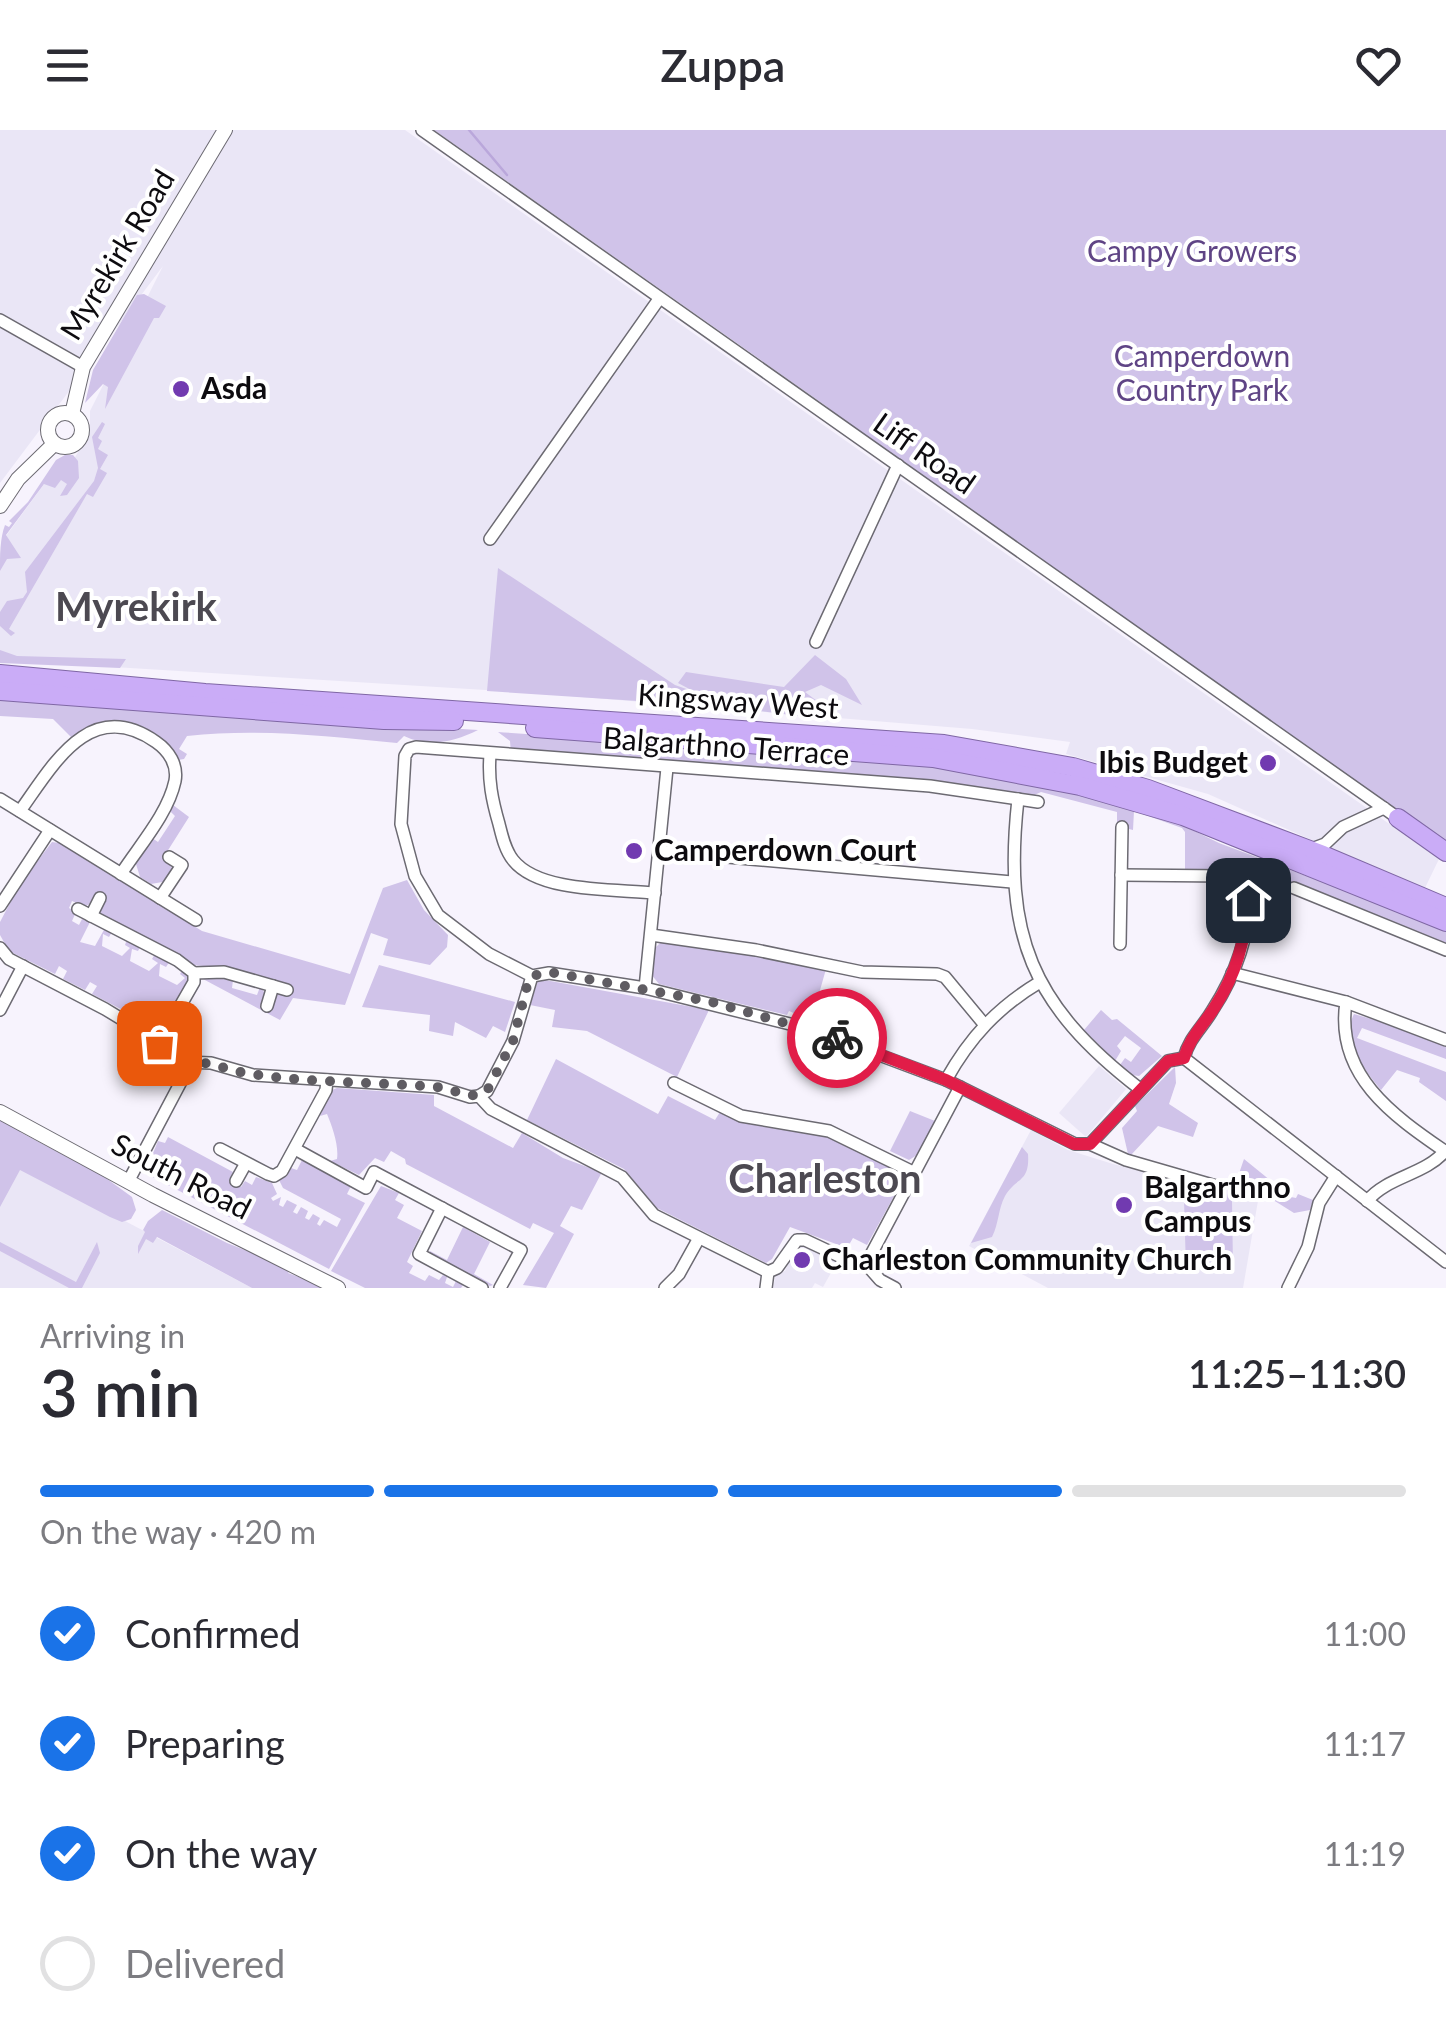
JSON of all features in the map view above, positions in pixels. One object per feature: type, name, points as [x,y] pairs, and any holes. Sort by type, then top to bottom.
[{"type":"highway","name":"Kingsway West","points":[[0,674],[205,693],[944,744],[1092,772],[1148,789],[1446,907]]},
{"type":"highway","name":"Kingsway West","points":[[0,691],[933,758],[1080,786],[1183,816],[1446,922]]},
{"type":"highway","points":[[1391,813],[1446,852]]},
{"type":"street","name":"Myrekirk Road","points":[[72,414],[83,367],[224,130]]},
{"type":"street","name":"Liff Road","points":[[422,130],[1391,813]]},
{"type":"street","points":[[490,540],[659,299]]},
{"type":"street","points":[[0,320],[83,367]]},
{"type":"street","name":"Myrekirk Road","points":[[60,414],[72,414],[80,422],[80,438],[71,446],[54,444],[48,436],[50,421],[60,414]]},
{"type":"street","name":"Myrekirk Road","points":[[0,506],[18,479],[54,444]]},
{"type":"street","points":[[816,642],[898,465]]},
{"type":"street","points":[[20,812],[61,754],[90,732],[108,728],[128,730],[158,744],[169,754],[176,769],[174,784],[163,809],[121,874]]},
{"type":"street","name":"Balgarthno Terrace","points":[[532,976],[463,937],[438,915],[421,889],[401,824],[409,749],[930,786],[1038,802]]},
{"type":"street","points":[[490,755],[490,792],[505,845],[524,870],[552,883],[656,893]]},
{"type":"street","points":[[645,988],[667,768]]},
{"type":"street","points":[[0,799],[196,920]]},
{"type":"street","points":[[1018,799],[1012,882],[1018,916],[1040,982],[1082,1041],[1140,1089]]},
{"type":"street","points":[[1309,850],[1325,844],[1343,827],[1391,813]]},
{"type":"street","points":[[1120,944],[1122,827]]},
{"type":"street","points":[[0,906],[50,830]]},
{"type":"street","points":[[660,851],[1012,882]]},
{"type":"street","points":[[160,898],[182,866],[169,857]]},
{"type":"street","points":[[1121,875],[1226,876],[1237,882],[1248,900],[1232,973],[1209,1016],[1189,1040],[1184,1058]]},
{"type":"street","points":[[1299,894],[1446,950]]},
{"type":"street","points":[[91,916],[100,898]]},
{"type":"street","points":[[78,908],[177,960],[194,973],[224,972],[287,990]]},
{"type":"street","points":[[652,935],[756,950],[862,972],[937,974],[945,977],[984,1024]]},
{"type":"street","points":[[0,948],[23,966],[106,1009],[179,1054],[184,1062],[184,1076],[128,1182]]},
{"type":"street","points":[[0,1010],[23,966]]},
{"type":"street","points":[[184,1062],[211,1062],[253,1075],[438,1087],[480,1096],[487,1091],[513,1041],[532,976],[549,972],[645,988],[810,1030],[946,1080],[1074,1144],[1090,1144],[1126,1160],[1216,1186]]},
{"type":"street","points":[[159,1043],[194,982],[194,973]]},
{"type":"street","points":[[1232,973],[1346,1002],[1445,1036]]},
{"type":"street","points":[[946,1080],[984,1024],[1040,982]]},
{"type":"street","points":[[267,1006],[272,986]]},
{"type":"street","points":[[1346,1002],[1343,1026],[1346,1048],[1355,1068],[1391,1110],[1445,1152],[1384,1185],[1367,1201]]},
{"type":"street","points":[[1090,1144],[1168,1061],[1184,1058],[1446,1262]]},
{"type":"street","points":[[220,1149],[274,1176],[282,1171],[326,1090],[327,1080]]},
{"type":"street","points":[[674,1082],[741,1116],[830,1130],[915,1173]]},
{"type":"street","points":[[866,1264],[960,1087]]},
{"type":"street","points":[[480,1096],[491,1109],[622,1177],[654,1215],[768,1272],[777,1268],[797,1240],[805,1240],[856,1264],[866,1264],[880,1280],[895,1288]]},
{"type":"street","name":"South Road","points":[[0,1112],[338,1288]]},
{"type":"street","points":[[295,1148],[366,1188],[374,1172],[521,1250],[500,1288]]},
{"type":"street","points":[[236,1181],[246,1163]]},
{"type":"street","points":[[1288,1288],[1308,1248],[1319,1203],[1336,1176]]},
{"type":"street","points":[[442,1208],[419,1254],[482,1288]]},
{"type":"street","points":[[665,1288],[679,1274],[698,1238]]},
{"type":"street","points":[[766,1288],[768,1272]]},
{"type":"shaded area","points":[[0,130],[405,130],[1439,859],[1424,890],[1208,794],[1066,754],[1070,742],[972,729],[533,693],[0,660],[0,554],[6,536],[53,472],[71,464],[90,432],[90,411],[163,266],[0,483]]},
{"type":"shaded area","points":[[1099,1066],[1126,1089],[1086,1137],[1059,1113]]},
{"type":"shaded area","name":"Balgarthno Campus","points":[[1031,1130],[1068,1150],[1113,1164],[1216,1191],[1219,1183],[1259,1195],[1243,1288],[1048,1288],[969,1246]]},
{"type":"shaded area","points":[[17,1164],[252,1288],[0,1288],[0,1196]]},
{"type":"shaded area","points":[[805,1245],[837,1262],[823,1287],[815,1283],[812,1288],[773,1288],[776,1274],[785,1271],[794,1249]]},
{"type":"green space","name":"Camperdown Country Park","points":[[434,130],[1446,130],[1446,845],[898,465],[826,406]]},
{"type":"green space","points":[[144,294],[166,306],[159,318],[154,318],[105,409],[108,387],[103,384],[85,403],[93,370],[137,295]]},
{"type":"green space","points":[[102,422],[105,424],[98,449],[108,455],[100,469],[107,473],[93,497],[87,494],[9,629],[15,633],[11,636],[0,626],[0,612],[7,601],[23,598],[27,592],[25,572],[94,481],[98,468],[92,437]]},
{"type":"green space","points":[[73,455],[78,461],[79,478],[67,495],[60,496],[67,484],[61,480],[55,488],[44,484],[6,535],[21,558],[7,559],[0,571],[5,525],[9,527],[9,521],[28,502],[56,460]]},
{"type":"green space","points":[[498,568],[675,685],[695,692],[678,683],[686,672],[784,687],[815,655],[846,679],[862,705],[821,685],[805,692],[821,704],[798,716],[730,707],[487,691]]},
{"type":"green space","points":[[0,650],[17,656],[126,659],[120,668],[0,663]]},
{"type":"green space","points":[[0,700],[478,730],[432,743],[404,736],[397,743],[266,733],[187,736],[179,749],[187,754],[178,760],[161,739],[105,723],[72,738],[53,719],[0,716]]},
{"type":"green space","points":[[498,732],[914,765],[1073,790],[1173,821],[1219,843],[1446,929],[1446,945],[1292,891],[1253,899],[1235,874],[1218,869],[1185,869],[1182,828],[1134,811],[1133,830],[1117,826],[1117,812],[1041,792],[1030,797],[511,753],[510,741]]},
{"type":"green space","points":[[173,805],[189,817],[165,855],[174,872],[168,881],[151,884],[140,877],[136,864],[152,838],[158,842],[175,816],[170,811]]},
{"type":"green space","points":[[52,842],[202,931],[350,974],[383,888],[407,880],[424,910],[448,935],[447,947],[430,965],[383,955],[388,939],[371,933],[345,1005],[293,998],[280,1020],[203,979],[220,976],[233,980],[232,988],[257,995],[260,987],[273,1003],[278,993],[233,969],[193,965],[102,917],[92,904],[83,906],[72,901],[69,908],[76,912],[72,921],[79,925],[82,919],[90,922],[80,942],[95,946],[105,928],[112,932],[109,937],[103,934],[102,946],[122,956],[130,948],[125,945],[127,939],[140,947],[138,951],[132,949],[130,961],[149,971],[158,963],[152,959],[155,954],[170,961],[166,967],[160,964],[159,976],[177,985],[185,978],[180,974],[182,971],[186,973],[188,979],[159,1029],[92,994],[97,986],[90,982],[85,990],[63,979],[67,971],[59,966],[55,974],[9,951],[0,935],[0,922],[20,884]]},
{"type":"green space","points":[[663,940],[826,969],[811,1022],[789,1011],[787,1015],[659,984],[651,974],[654,949]]},
{"type":"green space","points":[[379,965],[515,1002],[505,1032],[493,1026],[486,1038],[455,1022],[453,1036],[429,1031],[430,1015],[362,1007]]},
{"type":"green space","points":[[538,981],[709,1010],[677,1077],[587,1031],[552,1027],[555,1010],[530,1005]]},
{"type":"green space","points":[[1101,1010],[1162,1056],[1139,1076],[1132,1075],[1120,1065],[1125,1058],[1131,1062],[1141,1048],[1125,1036],[1117,1046],[1121,1051],[1115,1061],[1084,1030]]},
{"type":"green space","points":[[1354,1014],[1402,1028],[1446,1047],[1446,1059],[1362,1028],[1357,1038],[1446,1072],[1446,1101],[1419,1082],[1420,1078],[1397,1070],[1381,1090],[1361,1064],[1352,1044],[1350,1024]]},
{"type":"green space","points":[[556,1059],[658,1114],[668,1096],[715,1120],[720,1112],[743,1123],[832,1138],[898,1171],[903,1180],[867,1245],[853,1238],[847,1248],[790,1227],[766,1263],[657,1208],[624,1169],[527,1120]]},
{"type":"green space","points":[[1175,1067],[1176,1083],[1169,1104],[1198,1123],[1193,1137],[1158,1126],[1128,1154],[1122,1128],[1137,1111],[1135,1106]]},
{"type":"green space","points":[[332,1090],[434,1095],[434,1106],[513,1148],[522,1133],[563,1158],[598,1171],[601,1174],[582,1210],[571,1206],[560,1226],[574,1234],[546,1288],[523,1285],[554,1233],[533,1223],[530,1229],[406,1164],[405,1159],[391,1151],[384,1162],[375,1158],[359,1175],[330,1161],[337,1159],[336,1142],[327,1114],[320,1116]]},
{"type":"green space","points":[[910,1111],[935,1121],[917,1155],[909,1160],[890,1151]]},
{"type":"green space","points":[[0,1112],[23,1125],[20,1132],[103,1176],[132,1197],[136,1210],[131,1219],[122,1222],[110,1217],[20,1170],[0,1207]]},
{"type":"green space","points":[[168,1137],[233,1172],[229,1181],[241,1187],[245,1181],[252,1185],[256,1177],[272,1183],[277,1194],[271,1198],[273,1201],[281,1197],[279,1205],[283,1207],[287,1200],[297,1205],[293,1212],[297,1214],[301,1207],[308,1211],[305,1218],[309,1220],[313,1214],[320,1218],[320,1226],[324,1220],[337,1227],[341,1219],[283,1188],[279,1180],[291,1168],[297,1170],[302,1160],[351,1186],[347,1194],[365,1203],[329,1269],[145,1173],[158,1141],[165,1143]]},
{"type":"green space","points":[[1022,1147],[1028,1154],[1027,1170],[1005,1196],[992,1237],[971,1243]]},
{"type":"green space","points":[[1244,1159],[1291,1197],[1298,1194],[1313,1200],[1310,1210],[1294,1213],[1259,1191],[1235,1185]]},
{"type":"green space","points":[[1219,1183],[1256,1194],[1232,1201],[1233,1267],[1186,1269],[1184,1200],[1213,1199],[1206,1196],[1208,1189]]},
{"type":"green space","points":[[381,1186],[399,1193],[395,1200],[404,1205],[397,1218],[422,1231],[407,1262],[413,1266],[409,1273],[425,1281],[429,1275],[439,1280],[443,1275],[447,1277],[445,1283],[453,1287],[456,1281],[463,1285],[461,1288],[365,1288],[331,1271]]},
{"type":"green space","points":[[162,1210],[291,1269],[288,1273],[328,1288],[252,1288],[157,1237],[153,1243],[146,1239],[138,1254],[143,1230]]},
{"type":"green space","points":[[463,1227],[490,1242],[474,1274],[493,1285],[430,1255],[430,1251],[447,1260]]},
{"type":"green space","points":[[0,1242],[76,1282],[97,1242],[100,1253],[82,1288],[69,1288],[0,1251]]},
{"type":"waterway","points":[[469,130],[507,175]]},
{"type":"way so far","points":[[159,1043],[179,1054],[184,1062],[211,1062],[253,1075],[438,1087],[480,1096],[487,1091],[513,1041],[528,982],[532,976],[549,972],[712,1002],[837,1038]]},
{"type":"place","name":"Asda","points":[[181,389]]},
{"type":"place","name":"Ibis Budget","points":[[1268,763]]},
{"type":"place","name":"Camperdown Court","points":[[634,851]]},
{"type":"place","name":"Balgarthno Campus","points":[[1124,1205]]},
{"type":"place","name":"Charleston Community Church","points":[[802,1260]]},
{"type":"district","name":"Myrekirk","points":[[136,607]]},
{"type":"district","name":"Charleston","points":[[825,1179]]},
{"type":"route","points":[[837,1038],[946,1080],[1074,1144],[1090,1144],[1168,1061],[1184,1058],[1189,1040],[1209,1016],[1232,973],[1242,943],[1248,900]]},
{"type":"park label","name":"Campy Growers","points":[[1192,252]]}]
